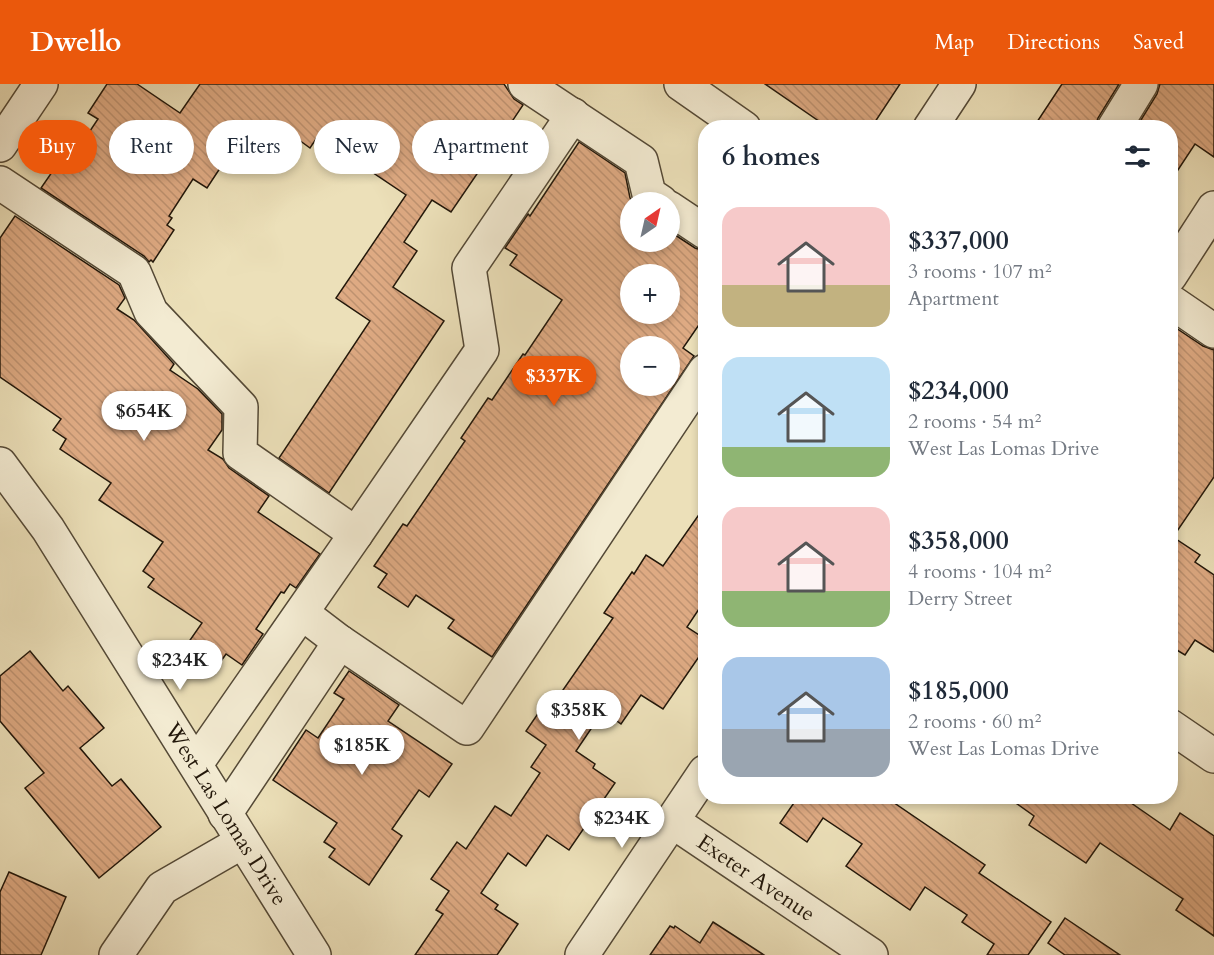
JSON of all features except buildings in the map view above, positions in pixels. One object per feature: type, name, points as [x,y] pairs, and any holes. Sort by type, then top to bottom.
[{"type":"street","points":[[0,145],[41,84]]},
{"type":"street","points":[[525,84],[641,161],[649,192]]},
{"type":"street","points":[[681,84],[733,120]]},
{"type":"street","points":[[935,120],[959,84]]},
{"type":"street","points":[[1119,120],[1141,84]]},
{"type":"street","points":[[196,764],[482,350],[469,268],[573,115]]},
{"type":"street","points":[[0,183],[134,272],[151,312],[241,407],[240,453],[356,534]]},
{"type":"street","points":[[1178,264],[1214,208]]},
{"type":"street","points":[[680,215],[698,227]]},
{"type":"street","points":[[1178,306],[1214,331]]},
{"type":"street","points":[[302,613],[340,642],[467,728],[698,382]]},
{"type":"street","name":"West Las Lomas Drive","points":[[0,464],[48,529],[314,955]]},
{"type":"street","points":[[225,814],[340,642]]},
{"type":"street","points":[[1178,731],[1214,756]]},
{"type":"street","points":[[582,955],[698,782]]},
{"type":"street","name":"Exeter Avenue","points":[[672,821],[870,955]]},
{"type":"street","points":[[116,955],[162,888],[242,842]]}]
